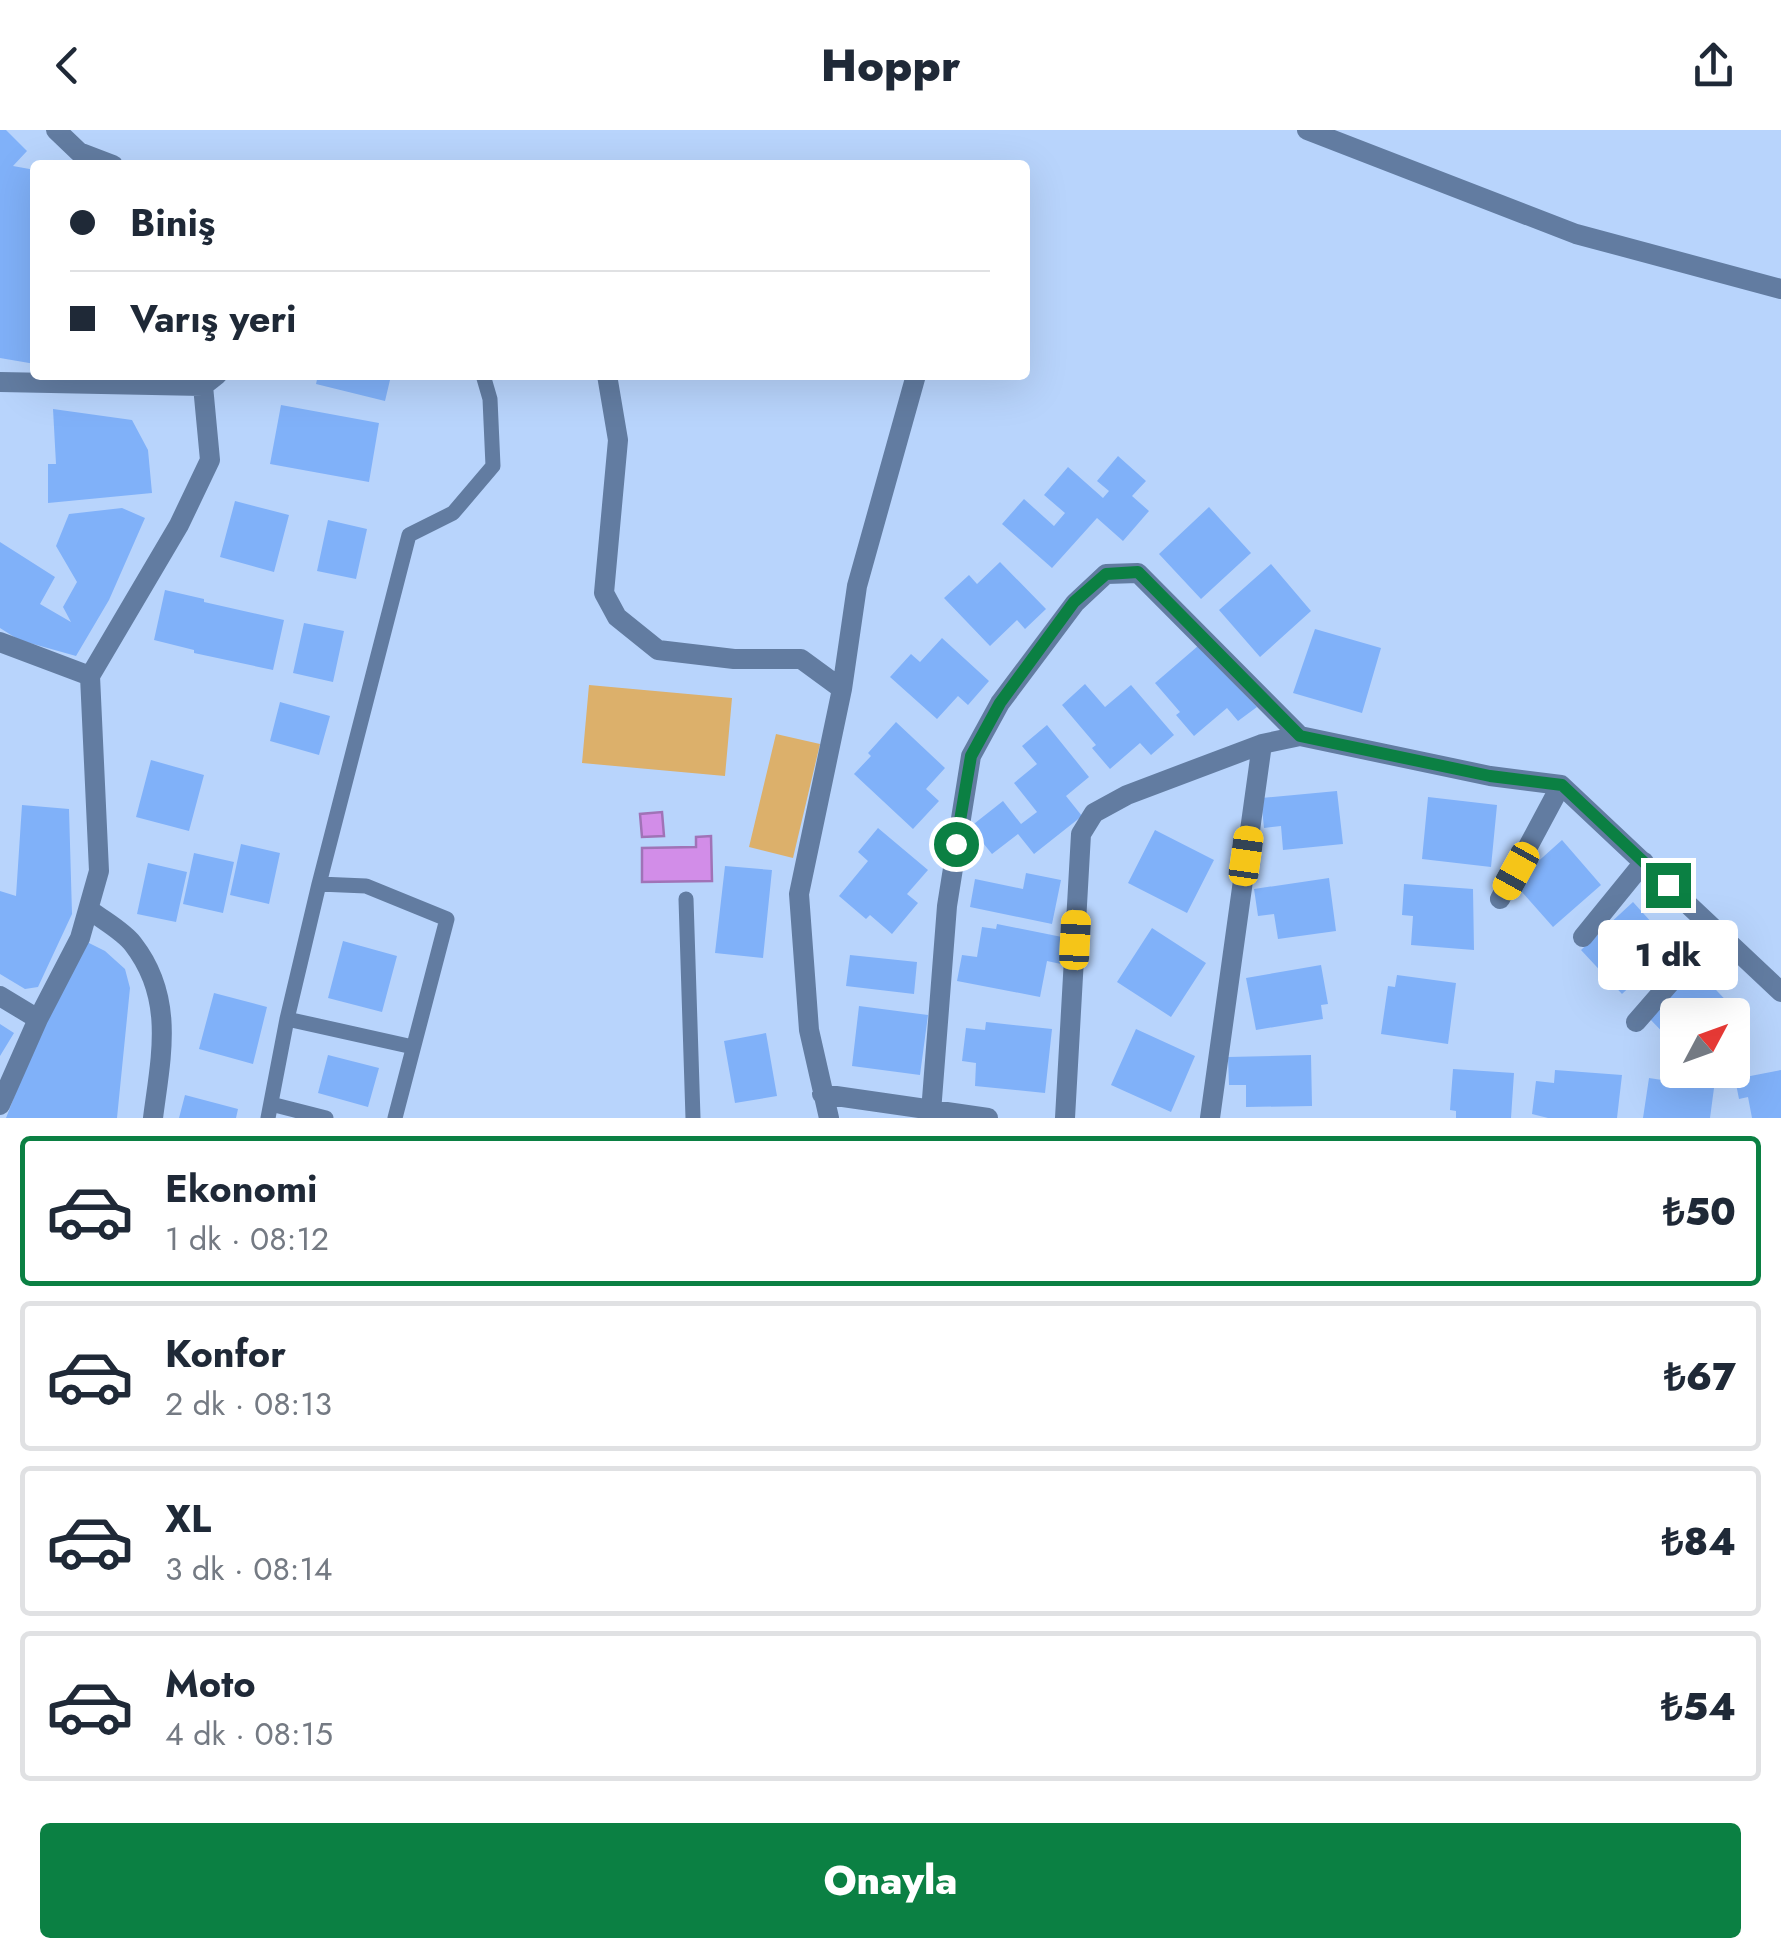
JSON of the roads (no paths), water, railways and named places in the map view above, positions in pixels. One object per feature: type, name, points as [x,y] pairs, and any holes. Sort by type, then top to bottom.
[{"type":"street","points":[[56,130],[79,152],[100,160]]},
{"type":"street","points":[[1307,130],[1576,234],[1781,289]]},
{"type":"street","points":[[0,382],[210,380],[210,460],[179,525],[90,676],[99,871],[80,938],[0,1105]]},
{"type":"street","points":[[608,380],[618,440],[604,593],[617,617],[658,650],[734,659],[802,660],[842,689]]},
{"type":"street","points":[[829,1118],[810,1030],[799,894],[842,689],[857,586],[915,380]]},
{"type":"street","points":[[931,1112],[947,906],[971,756],[1000,703],[1074,602],[1106,574],[1138,572],[1300,736]]},
{"type":"street","points":[[0,642],[90,676]]},
{"type":"street","points":[[1065,1118],[1081,834],[1094,813],[1127,795],[1262,744],[1300,736],[1490,776],[1562,785],[1781,992]]},
{"type":"street","points":[[1210,1118],[1262,744]]},
{"type":"street","points":[[1500,899],[1562,785]]},
{"type":"street","points":[[1583,937],[1644,862]]},
{"type":"street","points":[[90,910],[132,941],[154,977],[164,1034],[152,1118]]},
{"type":"street","points":[[1636,1022],[1716,930]]},
{"type":"street","points":[[0,996],[38,1019]]},
{"type":"street","points":[[822,1094],[988,1118]]},
{"type":"lane","points":[[326,1118],[270,1111],[287,1019],[409,535],[452,513],[493,466],[490,399],[485,380]]},
{"type":"lane","points":[[319,884],[366,886],[447,919],[396,1118]]},
{"type":"lane","points":[[686,899],[693,1118]]},
{"type":"lane","points":[[287,1019],[412,1047]]}]
